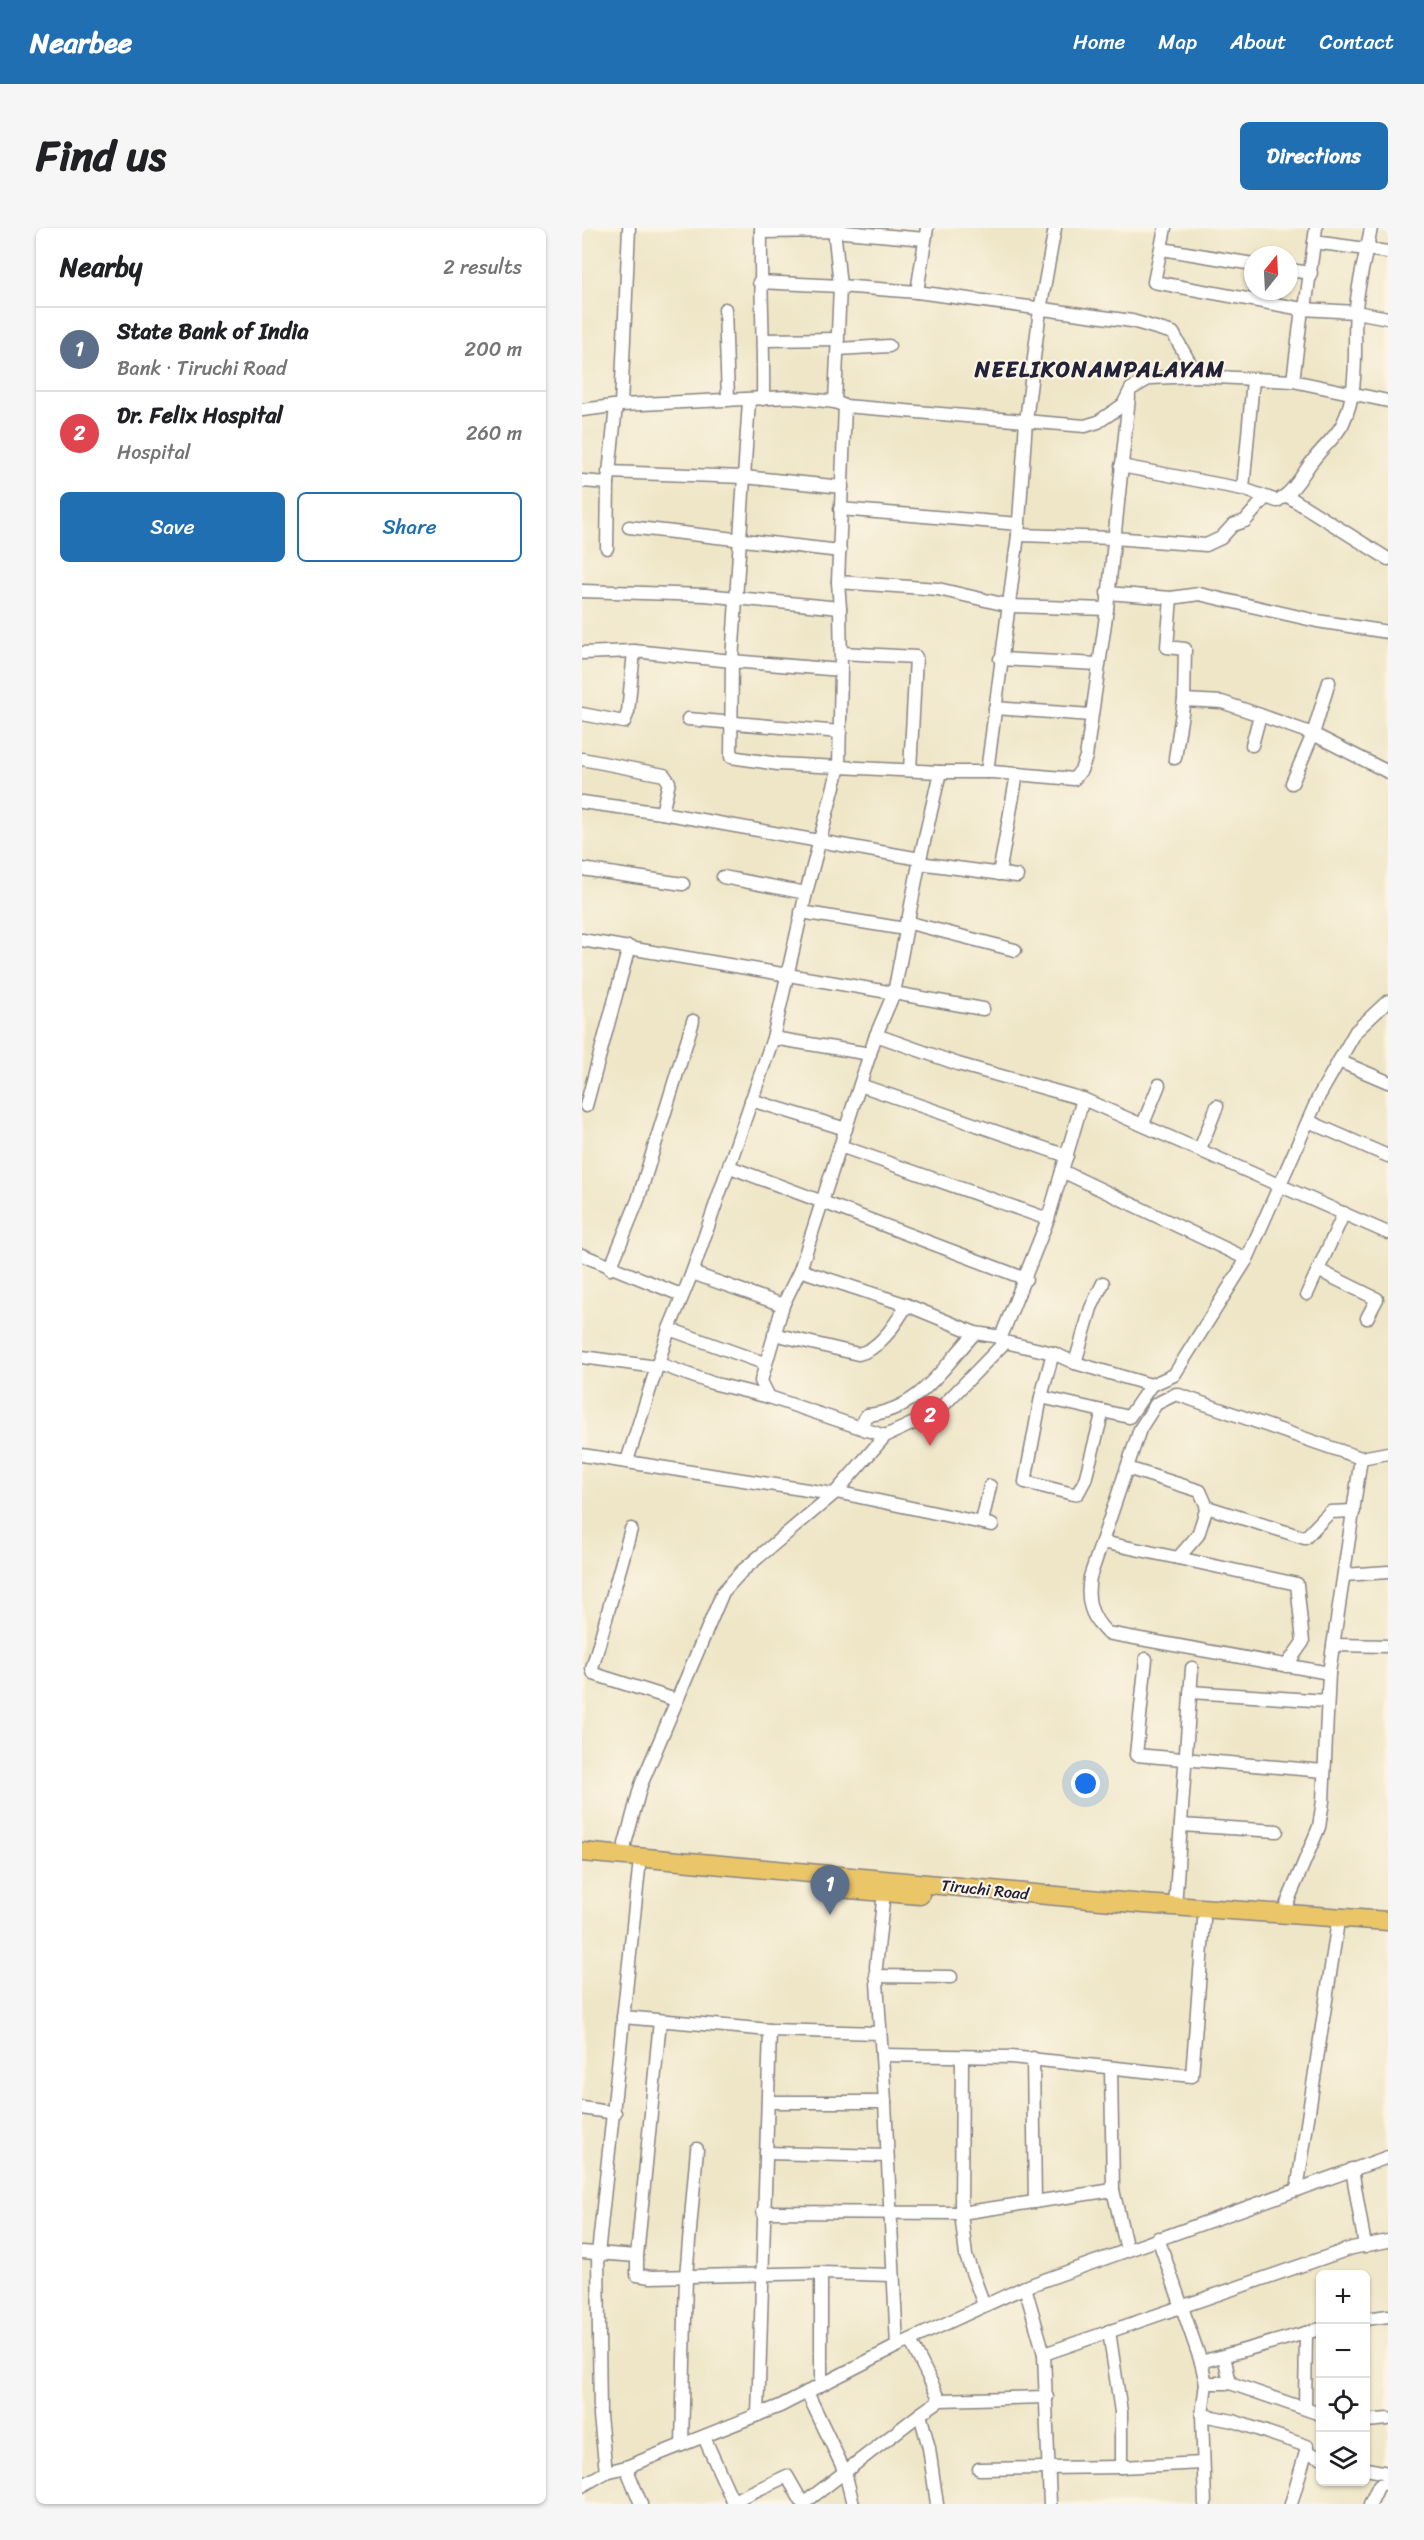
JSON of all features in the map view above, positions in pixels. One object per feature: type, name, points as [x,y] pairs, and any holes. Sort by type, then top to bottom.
[{"type":"highway","name":"Tiruchi Road","points":[[582,1852],[1175,1907],[1388,1921]]},
{"type":"highway","name":"Tiruchi Road","points":[[582,1863],[1204,1920],[1388,1932]]},
{"type":"street","points":[[607,548],[608,478],[618,405],[630,228]]},
{"type":"street","points":[[987,772],[1000,659],[1011,606],[1019,530],[1026,421],[1040,310],[1055,228]]},
{"type":"street","points":[[1165,228],[1154,282],[1303,309],[1356,312],[1388,318]]},
{"type":"street","points":[[1293,381],[1316,228]]},
{"type":"street","points":[[1121,466],[1243,489],[1277,501],[1296,486],[1312,461],[1342,424],[1352,392],[1358,355],[1356,312],[1359,281],[1371,228]]},
{"type":"street","points":[[763,399],[764,340],[759,282],[761,230],[926,234],[917,292]]},
{"type":"street","points":[[627,1461],[669,1329],[730,1167],[773,1038],[801,912],[839,767],[841,653],[838,582],[842,487],[838,344],[840,286],[834,230]]},
{"type":"street","points":[[1314,242],[1388,252]]},
{"type":"street","points":[[1162,249],[1244,263]]},
{"type":"street","points":[[1298,271],[1311,273]]},
{"type":"street","points":[[759,282],[917,292],[1132,321],[1173,333],[1197,376]]},
{"type":"street","points":[[725,309],[728,400]]},
{"type":"street","points":[[764,340],[888,346]]},
{"type":"street","points":[[582,410],[618,405],[749,401],[789,397],[840,404],[1085,426],[1098,422],[1123,405],[1131,389],[1150,378],[1197,376],[1293,381],[1388,401]]},
{"type":"street","points":[[1243,489],[1253,380]]},
{"type":"street","points":[[749,401],[732,662],[731,757],[778,764],[987,772],[1074,778],[1081,770],[1086,757],[1107,609],[1129,393]]},
{"type":"street","points":[[582,481],[608,478],[744,477],[842,487]]},
{"type":"street","points":[[1286,495],[1388,559]]},
{"type":"street","points":[[840,509],[1019,530],[1206,545],[1221,538],[1233,525],[1245,521],[1265,498]]},
{"type":"street","points":[[629,527],[840,551]]},
{"type":"street","points":[[838,582],[938,589],[1011,606],[1107,609]]},
{"type":"street","points":[[582,591],[705,595],[840,608]]},
{"type":"street","points":[[1107,593],[1171,598],[1199,594],[1317,621],[1388,632]]},
{"type":"street","points":[[1171,598],[1167,646],[1185,648],[1184,700],[1175,758]]},
{"type":"street","points":[[582,714],[624,722],[628,712],[634,651]]},
{"type":"street","points":[[582,653],[634,651],[732,662],[841,670]]},
{"type":"street","points":[[841,653],[916,657],[910,770]]},
{"type":"street","points":[[1000,659],[1098,664]]},
{"type":"street","points":[[1292,783],[1313,734],[1329,682]]},
{"type":"street","points":[[1184,700],[1222,702],[1260,715],[1313,734],[1388,772]]},
{"type":"street","points":[[995,708],[1091,715]]},
{"type":"street","points":[[1252,745],[1260,715]]},
{"type":"street","points":[[688,719],[840,732]]},
{"type":"street","points":[[582,759],[664,776],[669,782],[662,813]]},
{"type":"street","points":[[769,1397],[761,1381],[764,1363],[783,1305],[800,1270],[876,1035],[894,993],[905,926],[940,772]]},
{"type":"street","points":[[999,874],[1017,774]]},
{"type":"street","points":[[582,802],[662,813],[920,861],[1017,876]]},
{"type":"street","points":[[582,869],[683,884]]},
{"type":"street","points":[[723,877],[806,893]]},
{"type":"street","points":[[801,912],[905,926],[1015,950]]},
{"type":"street","points":[[582,940],[629,946],[983,1009]]},
{"type":"street","points":[[582,1119],[629,946]]},
{"type":"street","points":[[1041,1397],[1129,1417],[1151,1385],[1174,1375],[1246,1259],[1308,1121],[1356,1031],[1388,1001]]},
{"type":"street","points":[[610,1269],[638,1200],[693,1021]]},
{"type":"street","points":[[876,1035],[958,1064],[1083,1099],[1388,1233]]},
{"type":"street","points":[[773,1038],[870,1054]]},
{"type":"street","points":[[1339,1061],[1388,1082]]},
{"type":"street","points":[[860,1085],[1067,1156]]},
{"type":"street","points":[[1143,1124],[1159,1085]]},
{"type":"street","points":[[800,1270],[907,1305],[975,1333],[1002,1337],[1048,1219],[1083,1099]]},
{"type":"street","points":[[751,1100],[846,1129]]},
{"type":"street","points":[[1200,1149],[1217,1106]]},
{"type":"street","points":[[1308,1121],[1388,1156]]},
{"type":"street","points":[[840,1146],[1048,1219]]},
{"type":"street","points":[[730,1167],[1026,1279]]},
{"type":"street","points":[[1062,1171],[1246,1259]]},
{"type":"street","points":[[1307,1294],[1344,1213]]},
{"type":"street","points":[[582,1256],[610,1269],[681,1295]]},
{"type":"street","points":[[1318,1270],[1377,1299],[1367,1318]]},
{"type":"street","points":[[692,1273],[783,1305]]},
{"type":"street","points":[[1075,1363],[1091,1308],[1103,1283]]},
{"type":"street","points":[[774,1334],[858,1354],[866,1353],[881,1341],[907,1305]]},
{"type":"street","points":[[669,1329],[764,1363]]},
{"type":"street","points":[[866,1430],[863,1421],[867,1414],[883,1413],[903,1406],[916,1397],[975,1333]]},
{"type":"street","points":[[625,1856],[625,1844],[641,1785],[723,1592],[742,1571],[835,1493],[885,1436],[936,1413],[1005,1342],[1053,1353],[1075,1363],[1151,1385]]},
{"type":"street","points":[[1053,1353],[1041,1397],[1025,1482],[1030,1485],[1078,1493],[1085,1480],[1103,1412]]},
{"type":"street","points":[[582,1357],[658,1365],[712,1383],[769,1397],[885,1436]]},
{"type":"street","points":[[1329,1673],[1107,1633],[1092,1615],[1087,1594],[1090,1577],[1140,1430],[1156,1404],[1176,1394],[1361,1458],[1388,1453]]},
{"type":"street","points":[[582,1455],[835,1493],[987,1524],[990,1486]]},
{"type":"street","points":[[1282,1915],[1319,1827],[1329,1673],[1361,1458]]},
{"type":"street","points":[[1127,1468],[1200,1491],[1207,1507],[1198,1535],[1178,1558]]},
{"type":"street","points":[[1207,1507],[1305,1538],[1330,1512],[1354,1511]]},
{"type":"street","points":[[631,1529],[592,1669],[594,1674],[676,1700]]},
{"type":"street","points":[[1102,1542],[1297,1584],[1303,1642],[1286,1666]]},
{"type":"street","points":[[1344,1575],[1388,1572]]},
{"type":"street","points":[[1333,1645],[1388,1646]]},
{"type":"street","points":[[1146,1659],[1136,1755],[1324,1771]]},
{"type":"street","points":[[1175,1907],[1192,1668]]},
{"type":"street","points":[[1190,1692],[1327,1701]]},
{"type":"street","points":[[1181,1825],[1277,1831]]},
{"type":"street","points":[[606,2472],[600,2416],[598,2254],[615,2113],[639,1869]]},
{"type":"street","points":[[884,1892],[876,1976],[885,2102],[897,2346]]},
{"type":"street","points":[[882,2055],[1032,2058],[1111,2069],[1192,2076],[1204,1920]]},
{"type":"street","points":[[1297,2190],[1337,1928]]},
{"type":"street","points":[[876,1976],[951,1977]]},
{"type":"street","points":[[623,2017],[770,2030],[879,2033]]},
{"type":"street","points":[[660,2021],[637,2275],[821,2273],[892,2275]]},
{"type":"street","points":[[758,2415],[770,2030]]},
{"type":"street","points":[[962,2057],[961,2213],[966,2256],[984,2305]]},
{"type":"street","points":[[1032,2058],[1035,2202]]},
{"type":"street","points":[[1111,2069],[1113,2190],[1127,2250]]},
{"type":"street","points":[[768,2102],[885,2102]]},
{"type":"street","points":[[582,2108],[615,2113]]},
{"type":"street","points":[[682,2445],[686,2276],[697,2149]]},
{"type":"street","points":[[766,2153],[887,2156]]},
{"type":"street","points":[[582,2486],[606,2472],[626,2467],[758,2415],[897,2346],[1025,2287],[1388,2157]]},
{"type":"street","points":[[1352,2169],[1365,2246]]},
{"type":"street","points":[[763,2212],[961,2213],[1113,2190]]},
{"type":"street","points":[[1158,2238],[1201,2362],[1206,2383],[1202,2415],[1205,2504]]},
{"type":"street","points":[[1044,2354],[1182,2305],[1365,2246],[1388,2241]]},
{"type":"street","points":[[582,2252],[638,2256]]},
{"type":"street","points":[[821,2273],[821,2384]]},
{"type":"street","points":[[1025,2287],[1044,2354],[1050,2504]]},
{"type":"street","points":[[1370,2318],[1388,2316]]},
{"type":"street","points":[[1201,2362],[1316,2330]]},
{"type":"street","points":[[1109,2331],[1121,2412],[1121,2467]]},
{"type":"street","points":[[1305,2408],[1306,2333]]},
{"type":"street","points":[[910,2340],[940,2400]]},
{"type":"street","points":[[1224,2356],[1230,2384]]},
{"type":"street","points":[[1206,2383],[1230,2384],[1316,2412]]},
{"type":"street","points":[[807,2392],[845,2472],[853,2504]]},
{"type":"street","points":[[704,2437],[733,2502],[787,2476],[803,2504],[940,2400],[1047,2397]]},
{"type":"street","points":[[920,2414],[930,2448],[937,2504]]},
{"type":"street","points":[[1202,2415],[1272,2433],[1307,2446],[1291,2504]]},
{"type":"street","points":[[1370,2421],[1388,2419]]},
{"type":"street","points":[[1306,2452],[1316,2456]]},
{"type":"street","points":[[979,2469],[1121,2467],[1203,2463]]},
{"type":"street","points":[[626,2467],[642,2504]]},
{"type":"street","points":[[1370,2470],[1388,2473]]},
{"type":"street","points":[[1370,2504],[1379,2485],[1388,2483]]},
{"type":"place","name":"Dr. Felix Hospital","points":[[930,1446]]},
{"type":"place","name":"State Bank of India","points":[[830,1915]]},
{"type":"district","name":"NEELIKONAMPALAYAM","points":[[1100,369]]}]
